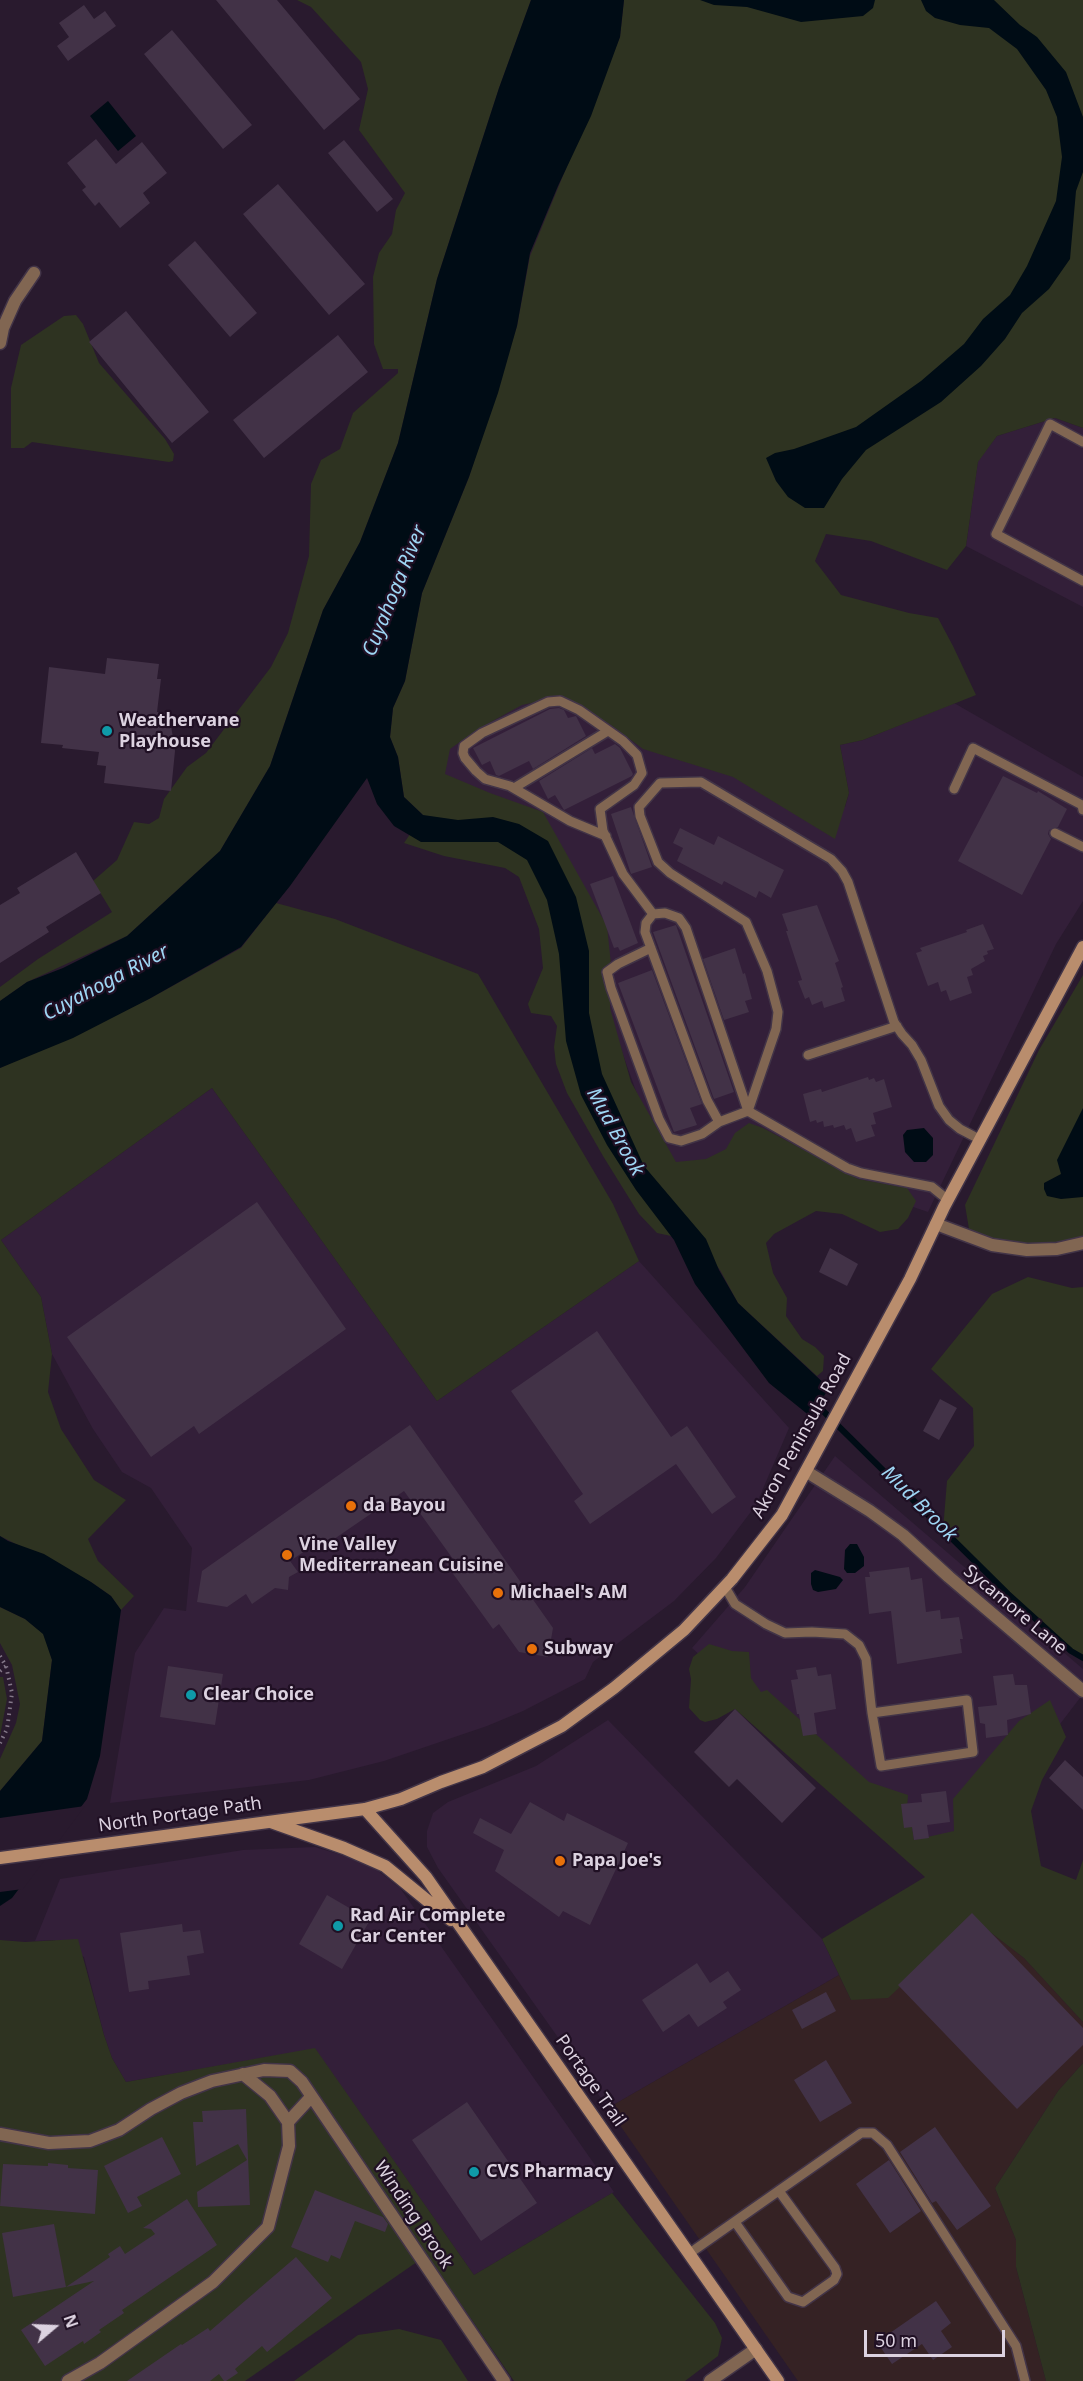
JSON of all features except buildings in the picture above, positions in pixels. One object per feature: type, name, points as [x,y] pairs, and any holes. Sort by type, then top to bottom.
[{"type":"main road","name":"Akron Peninsula Road","points":[[365,1809],[401,1799],[483,1767],[562,1726],[615,1688],[684,1630],[725,1587],[779,1520],[807,1472],[822,1439],[910,1280],[948,1200],[1083,947]]},
{"type":"main road","name":"North Portage Path","points":[[0,1858],[365,1809]]},
{"type":"main road","name":"Portage Trail","points":[[365,1809],[426,1877],[778,2381]]},
{"type":"main road","points":[[267,1821],[344,1848],[385,1866],[463,1929]]},
{"type":"street","points":[[0,344],[3,328],[15,302],[34,273]]},
{"type":"street","points":[[936,1224],[992,1245],[1027,1250],[1057,1249],[1083,1243]]},
{"type":"street","name":"Sycamore Lane","points":[[807,1472],[870,1511],[903,1535],[1083,1691]]},
{"type":"street","name":"Winding Brook","points":[[243,2074],[264,2070],[290,2070],[302,2082],[504,2381]]},
{"type":"street","points":[[0,2134],[48,2143],[90,2141],[119,2130],[151,2109],[182,2093],[212,2081],[243,2074],[270,2096],[288,2122],[289,2146],[279,2193],[268,2227],[213,2282],[100,2363],[68,2381]]},
{"type":"street","points":[[288,2122],[311,2097]]},
{"type":"street","points":[[710,2381],[756,2349]]},
{"type":"lane","points":[[1083,442],[1050,424],[996,534],[1083,581]]},
{"type":"lane","points":[[606,836],[570,821],[514,788],[485,778],[476,771],[463,753],[464,746],[482,732],[548,702],[560,700],[579,710],[623,741],[637,755],[642,773],[634,784],[600,809],[606,836],[623,874],[654,914]]},
{"type":"lane","points":[[514,788],[608,731]]},
{"type":"lane","points":[[954,789],[974,748],[1082,805],[1083,810]]},
{"type":"lane","points":[[748,1111],[776,1029],[778,1012],[767,971],[746,922],[670,873],[658,862],[640,816],[639,807],[660,783],[701,782],[831,859],[842,871],[848,882],[897,1026],[912,1044],[921,1060],[939,1106],[949,1120],[960,1129],[981,1140]]},
{"type":"lane","points":[[1054,833],[1083,847]]},
{"type":"lane","points":[[718,1122],[707,1100],[645,932],[646,923],[654,914],[665,913],[679,918],[686,928],[748,1111],[847,1168],[861,1173],[932,1187],[948,1200]]},
{"type":"lane","points":[[651,948],[607,972],[659,1119],[669,1138],[681,1141],[702,1134],[718,1122],[748,1111]]},
{"type":"lane","points":[[808,1055],[897,1026]]},
{"type":"lane","points":[[725,1587],[735,1604],[785,1633],[845,1634],[859,1645],[866,1659],[872,1713],[881,1766],[973,1752],[967,1700],[872,1713]]},
{"type":"lane","points":[[690,2253],[861,2133],[873,2133],[887,2145],[1016,2346],[1025,2381]]},
{"type":"lane","points":[[735,2222],[788,2297],[803,2302],[834,2280],[837,2274],[779,2191]]},
{"type":"path","points":[[0,1656],[6,1666],[12,1694],[7,1729],[0,1743]]},
{"type":"path","points":[[0,1671],[6,1666]]},
{"type":"shaded area","points":[[1055,418],[1083,428],[1083,607],[966,546],[978,461],[997,436]]},
{"type":"shaded area","points":[[610,654],[845,807],[849,793],[840,745],[863,740],[954,703],[1083,777],[1083,901],[1056,944],[928,1212],[848,1185],[668,1181],[543,830],[450,781],[427,761],[474,725]]},
{"type":"shaded area","points":[[212,1088],[437,1401],[639,1261],[789,1428],[756,1505],[716,1558],[674,1601],[593,1662],[585,1679],[523,1711],[487,1726],[384,1761],[309,1780],[110,1803],[135,1653],[164,1608],[186,1611],[192,1548],[151,1488],[122,1472],[93,1429],[52,1354],[41,1297],[1,1240]]},
{"type":"shaded area","points":[[835,1456],[1083,1669],[1083,1694],[943,1877],[692,1648],[745,1587]]},
{"type":"shaded area","points":[[608,1720],[822,1939],[839,1975],[608,2108],[438,1868],[427,1847],[427,1831],[433,1813],[448,1802],[536,1766]]},
{"type":"shaded area","points":[[315,1847],[368,1863],[400,1888],[614,2192],[474,2275],[315,2049],[126,2082],[112,2058],[104,2035],[84,1957],[54,1940],[35,1941],[60,1879],[243,1850]]},
{"type":"shaded area","points":[[973,1919],[1024,1958],[1083,2022],[1083,2063],[1058,2091],[995,2188],[1016,2240],[1016,2267],[1046,2381],[798,2381],[608,2108],[839,1975],[851,2000]]},
{"type":"green space","points":[[297,0],[531,0],[499,88],[437,279],[398,443],[360,542],[323,610],[270,766],[220,851],[127,936],[27,982],[0,1001],[0,987],[38,959],[112,912],[93,881],[117,860],[134,822],[149,824],[159,818],[164,799],[187,767],[206,753],[271,667],[288,633],[309,556],[311,484],[321,460],[340,449],[353,413],[398,373],[398,369],[383,369],[374,344],[373,277],[379,253],[392,234],[396,210],[405,193],[359,130],[368,89],[361,62],[311,7]]},
{"type":"green space","points":[[624,0],[1083,0],[1083,428],[1055,418],[997,436],[978,462],[966,546],[947,570],[871,541],[826,534],[815,561],[841,595],[909,613],[938,618],[976,695],[863,740],[840,745],[849,793],[835,839],[733,777],[643,749],[611,725],[559,697],[522,705],[478,729],[450,749],[445,774],[543,812],[607,926],[611,964],[610,1008],[631,1082],[676,1162],[706,1159],[726,1149],[735,1133],[749,1123],[763,1128],[858,1179],[907,1188],[916,1201],[908,1218],[898,1229],[880,1232],[842,1214],[816,1211],[774,1234],[766,1243],[773,1273],[787,1298],[786,1316],[802,1339],[824,1356],[823,1371],[817,1376],[738,1303],[720,1270],[699,1242],[657,1233],[639,1214],[603,1156],[567,1093],[556,1064],[554,1047],[557,1026],[551,1016],[531,1013],[528,1004],[543,968],[539,929],[519,877],[505,868],[444,856],[404,843],[423,815],[404,797],[398,757],[390,737],[393,708],[405,681],[422,593],[469,477],[517,326],[530,256],[620,37]]},
{"type":"green space","points":[[76,315],[83,324],[99,363],[165,439],[174,454],[173,461],[32,442],[24,448],[11,448],[11,388],[21,345],[64,316]]},
{"type":"green space","points":[[276,903],[335,919],[478,974],[613,1204],[639,1261],[437,1401],[212,1088],[1,1240],[41,1297],[52,1354],[48,1392],[61,1429],[94,1480],[126,1500],[88,1539],[98,1561],[134,1596],[121,1610],[111,1596],[91,1582],[0,1536],[0,1068],[149,999],[241,948]]},
{"type":"green space","points":[[1083,975],[1083,1236],[1064,1242],[1030,1245],[1001,1243],[982,1237],[969,1229],[965,1205],[1039,1050]]},
{"type":"green space","points":[[1028,1277],[1072,1288],[1083,1287],[1083,1658],[1071,1651],[1008,1594],[943,1530],[947,1481],[974,1446],[973,1408],[931,1369],[992,1294]]},
{"type":"green space","points":[[0,1607],[25,1619],[44,1634],[52,1660],[42,1741],[0,1791],[0,1759],[16,1723],[20,1704],[12,1665],[0,1643]]},
{"type":"green space","points":[[709,1644],[732,1651],[749,1652],[751,1678],[761,1692],[767,1690],[869,1782],[908,1795],[906,1821],[912,1827],[914,1840],[954,1831],[953,1799],[1019,1721],[1050,1700],[1066,1737],[1042,1780],[1031,1811],[1041,1866],[1076,1880],[1083,1860],[1083,2022],[1024,1958],[973,1919],[888,1998],[851,2000],[822,1939],[925,1877],[735,1709],[717,1719],[705,1722],[700,1720],[689,1708],[691,1679],[689,1669],[693,1657]]},
{"type":"green space","points":[[0,1677],[3,1677],[7,1699],[0,1736]]},
{"type":"green space","points":[[78,1939],[104,2035],[112,2058],[126,2082],[315,2048],[474,2275],[612,2193],[715,2323],[722,2338],[718,2356],[685,2381],[514,2381],[427,2255],[245,2381],[0,2381],[0,1940],[25,1942]]},
{"type":"green space","points":[[1083,2063],[1083,2381],[1046,2381],[1016,2267],[1016,2240],[995,2188],[1058,2091]]},
{"type":"green space","points":[[399,2329],[441,2340],[468,2381],[294,2381],[358,2335]]},
{"type":"water","name":"Cuyahoga River","points":[[531,0],[624,0],[620,37],[591,116],[530,253],[517,326],[498,393],[469,477],[422,593],[405,681],[393,708],[390,737],[398,757],[404,797],[423,815],[458,820],[493,817],[519,824],[548,841],[576,897],[589,951],[589,1013],[602,1074],[644,1166],[706,1239],[719,1270],[738,1303],[829,1388],[811,1417],[769,1383],[695,1284],[674,1240],[636,1190],[607,1145],[581,1095],[566,1041],[559,954],[547,900],[527,860],[498,842],[421,842],[394,826],[377,804],[367,778],[290,886],[241,947],[149,999],[73,1038],[0,1068],[0,1001],[27,982],[63,968],[127,936],[220,851],[270,766],[323,610],[360,542],[398,443],[437,279],[499,88]]},
{"type":"water","points":[[700,0],[875,0],[873,8],[863,16],[801,22],[747,7],[714,5]]},
{"type":"water","points":[[921,0],[994,0],[1020,25],[1037,37],[1066,72],[1083,117],[1083,172],[1076,191],[1070,259],[1049,289],[1022,313],[1005,339],[981,366],[941,402],[866,450],[842,479],[824,508],[805,508],[788,497],[776,481],[766,458],[856,427],[921,381],[964,344],[983,319],[1010,295],[1027,266],[1056,201],[1062,157],[1057,117],[1046,90],[1017,49],[989,28],[960,25],[935,18],[926,11]]},
{"type":"water","points":[[108,101],[136,136],[118,151],[90,116]]},
{"type":"water","points":[[1083,1108],[1083,1197],[1061,1199],[1047,1196],[1044,1183],[1061,1174],[1057,1160]]},
{"type":"water","points":[[924,1128],[933,1138],[933,1155],[926,1162],[914,1162],[905,1152],[903,1135],[907,1130]]},
{"type":"water","points":[[0,1536],[44,1554],[91,1582],[111,1596],[121,1610],[100,1756],[87,1799],[12,1898],[0,1906],[0,1791],[42,1741],[52,1660],[43,1634],[25,1619],[0,1607]]},
{"type":"water","points":[[850,1544],[857,1544],[864,1557],[864,1566],[855,1573],[847,1573],[844,1569],[845,1550]]},
{"type":"water","points":[[815,1570],[840,1577],[843,1580],[836,1589],[818,1592],[813,1590],[811,1584],[811,1573]]},
{"type":"pier","points":[[85,1806],[23,1889],[0,1892],[0,1818]]},
{"type":"waterway","name":"Mud Brook","points":[[812,1400],[1008,1594],[1071,1651],[1083,1658]]},
{"type":"place","name":"Weathervane Playhouse","points":[[107,731]]},
{"type":"place","name":"da Bayou","points":[[351,1506]]},
{"type":"place","name":"Vine Valley Mediterranean Cuisine","points":[[287,1555]]},
{"type":"place","name":"Michael's AM","points":[[498,1593]]},
{"type":"place","name":"Subway","points":[[532,1649]]},
{"type":"place","name":"Clear Choice","points":[[191,1695]]},
{"type":"place","name":"Papa Joe's","points":[[560,1861]]},
{"type":"place","name":"Rad Air Complete Car Center","points":[[338,1926]]},
{"type":"place","name":"CVS Pharmacy","points":[[474,2172]]}]
